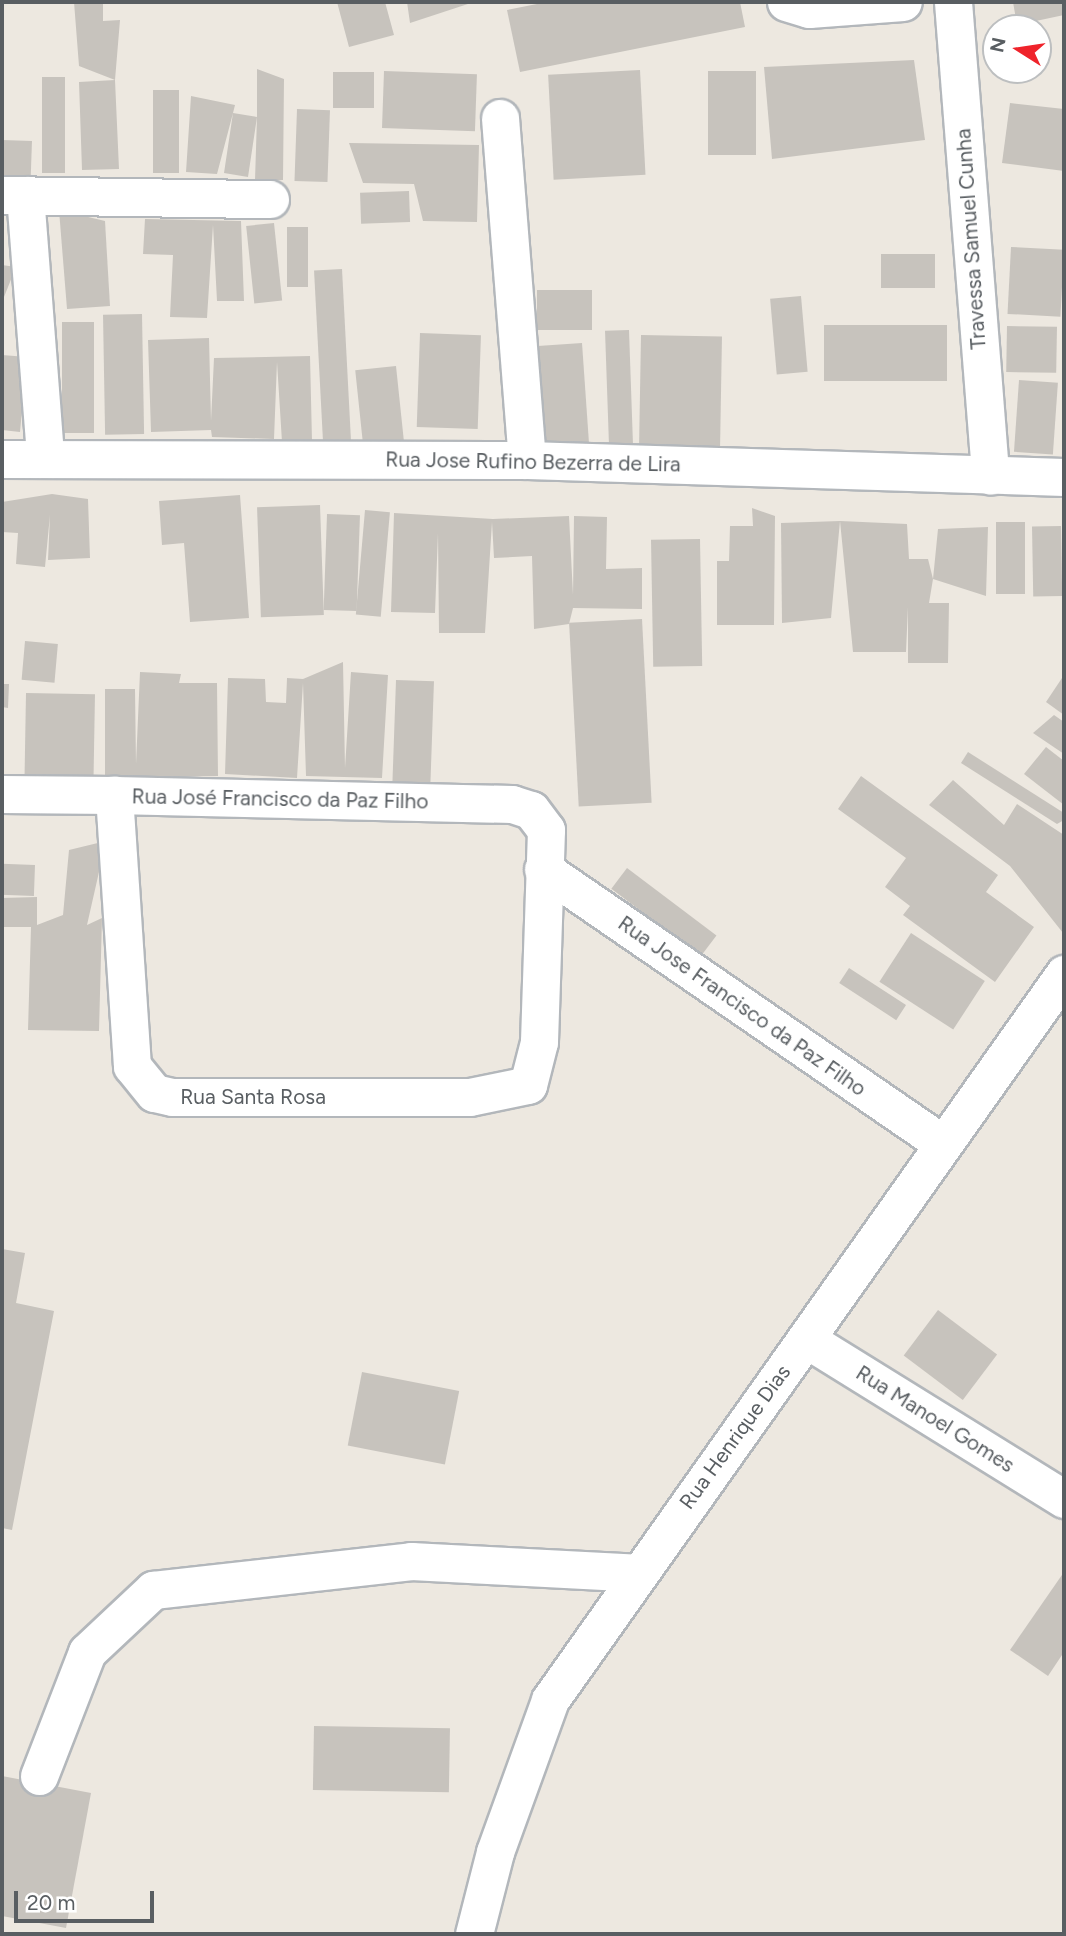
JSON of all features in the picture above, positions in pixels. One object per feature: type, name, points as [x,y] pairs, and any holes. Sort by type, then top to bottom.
[{"type":"street","points":[[786,2],[808,9],[902,2]]},
{"type":"street","name":"Travessa Samuel Cunha","points":[[953,2],[990,476]]},
{"type":"street","points":[[500,118],[527,460]]},
{"type":"street","points":[[45,457],[13,195],[270,199]]},
{"type":"street","name":"Rua Jose Rufino Bezerra de Lira","points":[[2,459],[527,460],[1064,477]]},
{"type":"street","name":"Rua José Francisco da Paz Filho","points":[[2,794],[512,804],[531,810],[546,830],[543,869]]},
{"type":"street","name":"Rua Santa Rosa","points":[[114,796],[132,1066],[154,1093],[173,1097],[430,1097],[513,1092],[528,1085],[536,1071],[539,1042],[543,869]]},
{"type":"street","name":"Rua Jose Francisco da Paz Filho","points":[[543,869],[941,1143]]},
{"type":"street","name":"Rua Henrique Dias","points":[[474,1934],[495,1852],[551,1700],[637,1573],[1064,974]]},
{"type":"street","name":"Rua Manoel Gomes","points":[[806,1339],[1064,1499]]},
{"type":"street","points":[[39,1776],[87,1652],[153,1590],[411,1561],[637,1573]]},
{"type":"building","points":[[74,2],[103,2],[103,21],[120,20],[115,80],[79,66]]},
{"type":"building","points":[[337,2],[385,2],[394,35],[349,47]]},
{"type":"building","points":[[407,2],[474,2],[410,23]]},
{"type":"building","points":[[547,2],[740,2],[745,27],[520,72],[507,10]]},
{"type":"building","points":[[1013,2],[1064,2],[1064,15],[1052,18],[1052,14],[1015,14]]},
{"type":"building","points":[[914,60],[925,140],[772,159],[764,67]]},
{"type":"building","points":[[257,69],[284,79],[283,180],[255,180]]},
{"type":"building","points":[[640,70],[645,175],[554,180],[548,75]]},
{"type":"building","points":[[384,71],[477,74],[475,131],[382,128]]},
{"type":"building","points":[[708,71],[756,71],[756,155],[708,155]]},
{"type":"building","points":[[333,72],[374,72],[374,108],[333,108]]},
{"type":"building","points":[[42,77],[65,77],[65,173],[42,173]]},
{"type":"building","points":[[115,80],[119,169],[82,170],[79,82]]},
{"type":"building","points":[[153,90],[179,90],[179,173],[153,173]]},
{"type":"building","points":[[191,96],[235,105],[217,174],[186,172]]},
{"type":"building","points":[[1010,103],[1064,109],[1064,171],[1002,163]]},
{"type":"building","points":[[297,109],[330,110],[327,182],[294,181]]},
{"type":"building","points":[[233,113],[257,117],[248,177],[224,173]]},
{"type":"building","points":[[2,140],[32,141],[31,177],[2,176]]},
{"type":"building","points":[[349,143],[479,145],[477,222],[423,221],[414,184],[363,183]]},
{"type":"building","points":[[409,191],[410,222],[361,224],[360,193]]},
{"type":"building","points":[[59,210],[105,221],[110,306],[67,309]]},
{"type":"building","points":[[145,219],[241,221],[244,301],[217,301],[213,225],[207,318],[170,317],[173,255],[143,254]]},
{"type":"building","points":[[274,223],[282,301],[254,303],[246,226]]},
{"type":"building","points":[[287,227],[308,227],[308,287],[287,287]]},
{"type":"building","points":[[1011,247],[1064,250],[1060,317],[1007,314]]},
{"type":"building","points":[[881,254],[935,254],[935,288],[881,288]]},
{"type":"building","points":[[2,265],[16,267],[2,302]]},
{"type":"building","points":[[342,269],[351,446],[323,447],[314,270]]},
{"type":"building","points":[[537,290],[592,290],[592,330],[537,330]]},
{"type":"building","points":[[801,296],[808,372],[777,374],[770,299]]},
{"type":"building","points":[[142,314],[144,434],[105,435],[103,315]]},
{"type":"building","points":[[62,322],[94,322],[94,433],[62,433]]},
{"type":"building","points":[[824,325],[947,325],[947,381],[824,381]]},
{"type":"building","points":[[1007,326],[1057,327],[1056,373],[1006,372]]},
{"type":"building","points":[[629,330],[633,449],[609,450],[605,331]]},
{"type":"building","points":[[420,333],[481,335],[478,429],[417,427]]},
{"type":"building","points":[[641,335],[722,336],[720,447],[639,446]]},
{"type":"building","points":[[209,338],[211,421],[214,358],[310,356],[312,441],[282,442],[277,362],[274,439],[212,437],[211,430],[151,432],[148,340]]},
{"type":"building","points":[[582,343],[589,444],[541,447],[534,346]]},
{"type":"building","points":[[2,355],[27,357],[20,432],[2,430]]},
{"type":"building","points":[[396,366],[404,443],[363,447],[355,370]]},
{"type":"building","points":[[1019,380],[1058,383],[1053,455],[1014,452]]},
{"type":"building","points":[[52,494],[88,499],[90,558],[48,560],[50,515],[45,567],[16,564],[18,533],[2,532],[2,502]]},
{"type":"building","points":[[240,495],[249,618],[190,622],[184,543],[162,545],[159,501]]},
{"type":"building","points":[[320,505],[324,615],[261,617],[257,507]]},
{"type":"building","points":[[752,508],[775,516],[774,625],[717,625],[717,561],[729,561],[730,526],[753,526]]},
{"type":"building","points":[[365,510],[390,512],[381,617],[356,615]]},
{"type":"building","points":[[394,513],[493,519],[569,516],[573,595],[574,516],[607,517],[606,569],[642,568],[642,609],[573,608],[569,624],[534,629],[532,556],[494,558],[492,522],[485,633],[439,633],[438,533],[435,613],[391,612]]},
{"type":"building","points":[[327,514],[360,515],[357,611],[324,610]]},
{"type":"building","points":[[840,521],[831,618],[782,623],[781,523]]},
{"type":"building","points":[[840,521],[907,524],[909,559],[928,559],[933,579],[929,603],[949,603],[948,663],[908,663],[908,607],[906,652],[853,652]]},
{"type":"building","points":[[996,522],[1025,522],[1025,594],[996,594]]},
{"type":"building","points":[[1061,526],[1062,596],[1033,596],[1032,527]]},
{"type":"building","points":[[988,527],[986,596],[933,579],[938,529]]},
{"type":"building","points":[[700,539],[702,666],[653,667],[651,540]]},
{"type":"building","points":[[642,619],[652,803],[579,807],[569,623]]},
{"type":"building","points":[[25,641],[58,644],[54,683],[22,680]]},
{"type":"building","points":[[343,662],[345,768],[351,672],[388,675],[382,778],[306,776],[303,683],[297,778],[225,774],[228,678],[265,679],[266,702],[286,703],[287,678],[303,679]]},
{"type":"building","points":[[140,672],[181,674],[179,683],[217,683],[218,776],[105,778],[105,689],[135,689],[136,764]]},
{"type":"building","points":[[1064,675],[1064,715],[1046,702]]},
{"type":"building","points":[[396,680],[434,681],[430,786],[392,785]]},
{"type":"building","points":[[2,684],[9,684],[8,708],[2,707]]},
{"type":"building","points":[[26,693],[95,694],[93,783],[24,782]]},
{"type":"building","points":[[1054,715],[1064,722],[1064,754],[1033,733]]},
{"type":"building","points":[[1046,747],[1064,761],[1064,805],[1024,774]]},
{"type":"building","points":[[968,752],[1064,813],[1064,820],[1057,824],[961,763]]},
{"type":"building","points":[[861,776],[998,875],[986,892],[1034,927],[995,982],[903,915],[910,906],[885,887],[906,858],[838,809]]},
{"type":"building","points":[[953,780],[1004,825],[1017,804],[1064,835],[1063,933],[1010,866],[929,805]]},
{"type":"building","points":[[106,841],[87,925],[102,918],[99,1031],[28,1030],[31,927],[2,927],[2,898],[37,897],[37,925],[63,915],[69,850]]},
{"type":"building","points":[[2,864],[35,865],[34,896],[2,895]]},
{"type":"building","points":[[627,868],[716,935],[701,956],[611,889]]},
{"type":"building","points":[[911,933],[985,981],[953,1030],[879,982]]},
{"type":"building","points":[[849,968],[906,1005],[896,1020],[839,983]]},
{"type":"building","points":[[2,1249],[25,1253],[16,1303],[54,1311],[12,1530],[2,1528]]},
{"type":"building","points":[[938,1310],[997,1355],[963,1400],[904,1356]]},
{"type":"building","points":[[362,1372],[459,1391],[445,1465],[348,1446]]},
{"type":"building","points":[[1064,1572],[1064,1652],[1048,1676],[1010,1650]]},
{"type":"building","points":[[314,1726],[450,1728],[449,1792],[313,1790]]},
{"type":"building","points":[[2,1776],[91,1793],[66,1928],[2,1916]]}]
